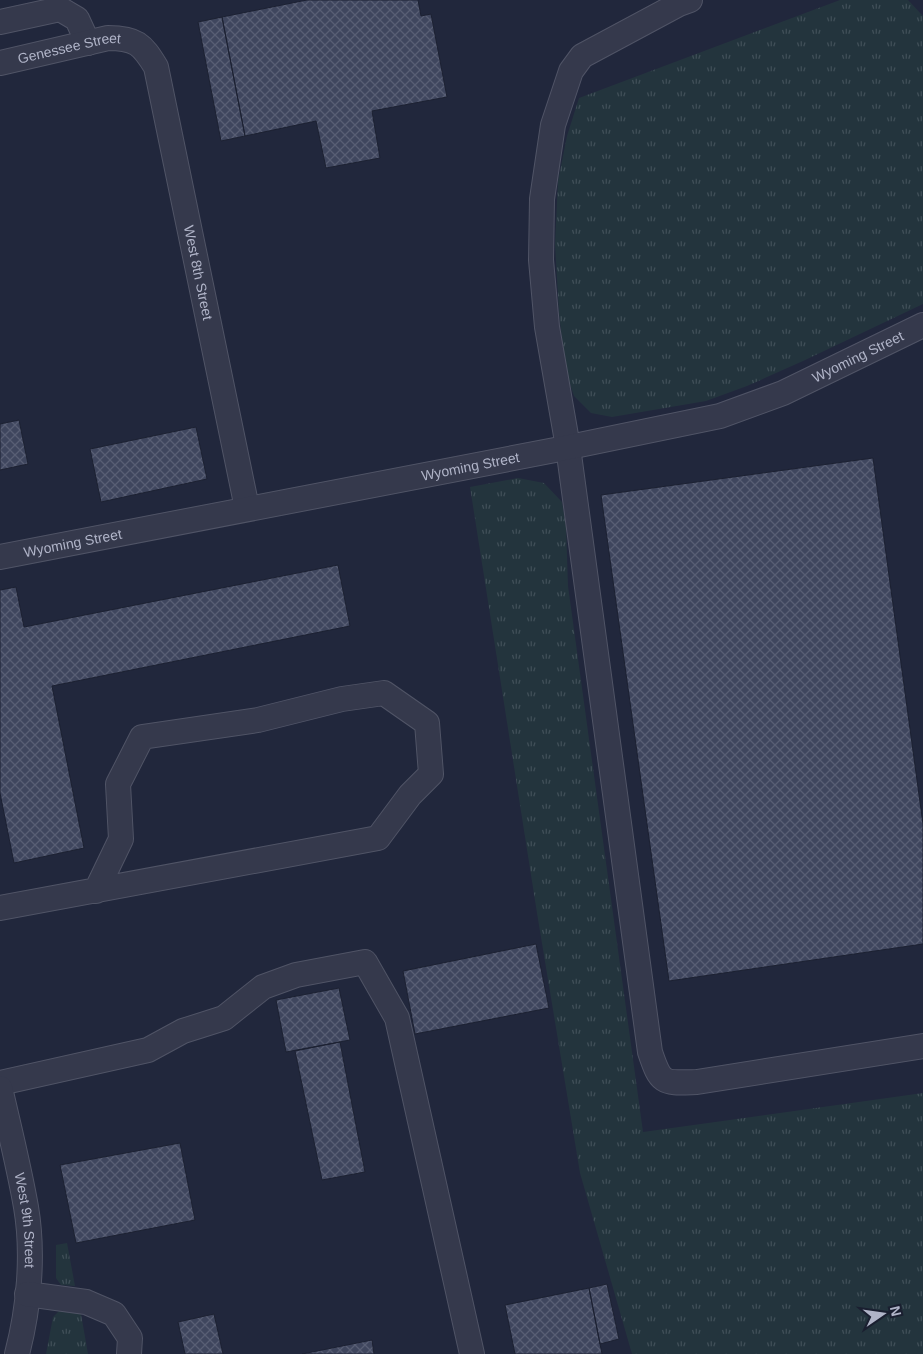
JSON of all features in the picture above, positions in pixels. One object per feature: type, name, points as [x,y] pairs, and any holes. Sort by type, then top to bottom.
[{"type":"street","points":[[683,1],[582,56],[571,71],[553,126],[542,199],[542,260],[547,327],[568,447],[650,1052],[658,1074],[670,1083],[697,1082],[923,1046]]},
{"type":"street","points":[[0,22],[60,9],[77,19],[88,43]]},
{"type":"street","name":"Genessee Street","points":[[0,63],[108,38],[124,38],[137,45]]},
{"type":"street","name":"West 8th Street","points":[[137,45],[145,48],[156,67],[247,508]]},
{"type":"street","name":"Wyoming Street","points":[[0,557],[720,416],[783,393],[923,325]]},
{"type":"street","points":[[0,908],[96,891],[378,838],[410,795],[431,774],[427,723],[384,693],[342,699],[258,720],[142,737],[118,784],[121,839],[96,891]]},
{"type":"street","points":[[0,1083],[148,1050],[183,1031],[224,1018],[263,988],[296,975],[364,962],[397,1018],[472,1354]]},
{"type":"street","name":"West 9th Street","points":[[0,1088],[26,1208],[30,1256],[27,1294],[17,1354]]},
{"type":"street","points":[[27,1294],[86,1302],[114,1314],[130,1338],[129,1354]]},
{"type":"green space","points":[[840,0],[908,0],[923,16],[923,304],[803,361],[747,386],[706,401],[612,417],[591,413],[574,396],[565,369],[559,313],[555,244],[558,181],[567,136],[579,98]]},
{"type":"green space","points":[[518,478],[544,483],[562,502],[566,526],[568,586],[643,1132],[923,1093],[923,1354],[632,1354],[580,1173],[470,487]]},
{"type":"green space","points":[[67,1243],[75,1286],[61,1285],[56,1278],[56,1245]]},
{"type":"green space","points":[[59,1311],[81,1314],[88,1354],[46,1354],[53,1317]]},
{"type":"building","points":[[307,0],[418,0],[421,16],[431,14],[447,97],[372,111],[380,158],[326,168],[316,121],[245,136],[222,17]]},
{"type":"building","points":[[222,17],[245,136],[221,141],[198,22]]},
{"type":"building","points":[[19,420],[28,464],[0,470],[0,424]]},
{"type":"building","points":[[196,427],[207,479],[101,502],[90,449]]},
{"type":"building","points":[[873,458],[923,824],[923,944],[669,981],[601,495]]},
{"type":"building","points":[[338,565],[350,626],[52,686],[84,848],[14,863],[0,793],[0,590],[16,587],[24,627]]},
{"type":"building","points":[[536,944],[549,1008],[415,1034],[403,971]]},
{"type":"building","points":[[339,988],[350,1040],[286,1052],[276,1000]]},
{"type":"building","points":[[340,1042],[365,1172],[322,1180],[295,1051]]},
{"type":"building","points":[[180,1143],[195,1220],[76,1243],[60,1165]]},
{"type":"building","points":[[607,1284],[619,1339],[600,1344],[589,1288]]},
{"type":"building","points":[[589,1288],[602,1354],[515,1354],[505,1305]]},
{"type":"building","points":[[214,1314],[223,1354],[185,1354],[178,1322]]},
{"type":"building","points":[[372,1340],[374,1354],[302,1354]]}]
